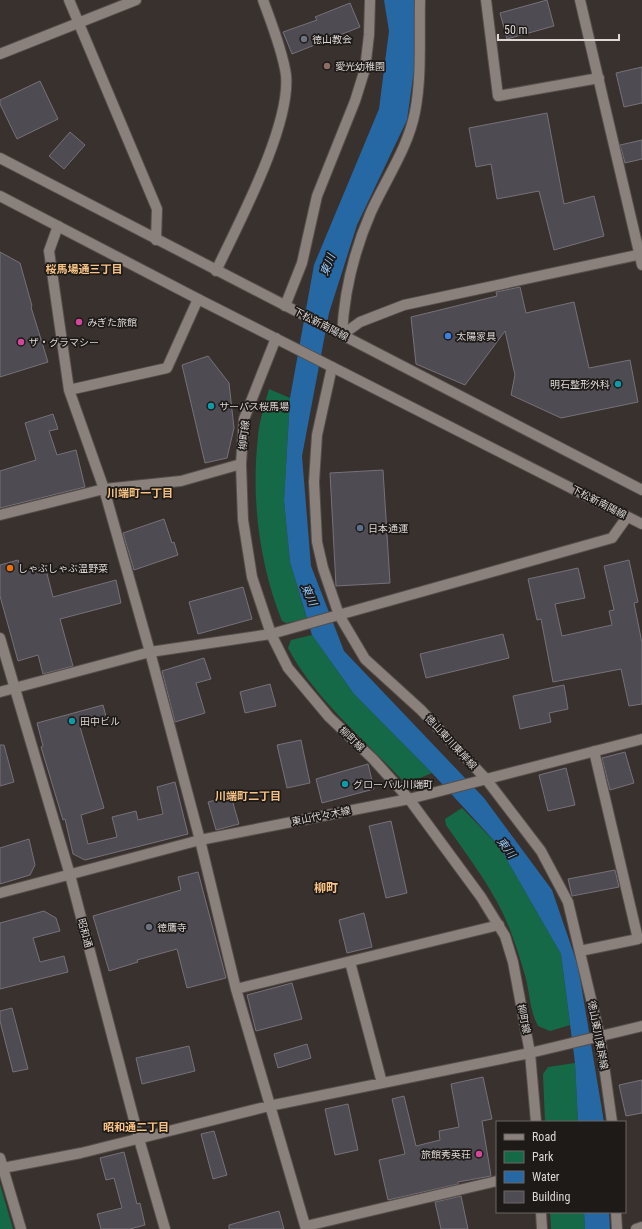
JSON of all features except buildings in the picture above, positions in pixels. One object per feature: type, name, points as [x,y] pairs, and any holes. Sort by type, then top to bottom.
[{"type":"street","points":[[69,0],[157,209],[156,240]]},
{"type":"street","points":[[0,54],[136,0]]},
{"type":"street","points":[[216,271],[272,147],[284,109],[286,76],[274,32],[263,0]]},
{"type":"street","points":[[285,306],[302,264],[317,196],[355,101],[365,69],[369,35],[370,0]]},
{"type":"street","points":[[342,335],[343,307],[353,260],[371,213],[404,146],[415,112],[418,76],[420,0]]},
{"type":"street","points":[[486,0],[498,96],[599,78]]},
{"type":"street","points":[[580,0],[641,254],[642,265]]},
{"type":"street","name":"下松新南陽線","points":[[0,158],[642,490]]},
{"type":"street","name":"下松新南陽線","points":[[0,196],[198,299],[642,524]]},
{"type":"street","points":[[58,226],[49,251],[68,390],[104,489],[150,652],[200,840],[236,988],[269,1106],[306,1228],[496,1181]]},
{"type":"street","points":[[342,335],[360,322],[404,305],[641,254]]},
{"type":"street","points":[[68,390],[167,368],[198,299]]},
{"type":"street","name":"柳町線","points":[[276,338],[244,419],[241,464],[243,520],[252,577],[271,634],[288,668],[325,712],[373,759],[409,799],[481,897],[505,936],[513,962],[530,1052],[536,1121]]},
{"type":"street","name":"徳山東川東岸線","points":[[332,367],[317,435],[314,482],[317,542],[323,568],[339,615],[365,659],[421,710],[541,851],[568,902],[580,951],[612,1121]]},
{"type":"street","points":[[0,515],[104,489],[181,481],[241,464]]},
{"type":"street","points":[[0,692],[150,652],[271,634],[612,538],[627,517]]},
{"type":"street","name":"昭和通","points":[[0,638],[70,875],[139,1139],[165,1229]]},
{"type":"street","name":"東山代々木線","points":[[0,893],[200,840],[428,795],[642,739]]},
{"type":"street","points":[[580,951],[638,939],[594,751]]},
{"type":"street","points":[[236,988],[499,926]]},
{"type":"street","points":[[350,962],[382,1083]]},
{"type":"street","points":[[3,1168],[139,1139],[269,1106],[597,1038],[642,1026]]},
{"type":"street","points":[[0,1158],[22,1229]]},
{"type":"street","points":[[541,1213],[542,1229]]},
{"type":"street","points":[[616,1213],[617,1229]]},
{"type":"street","points":[[636,1229],[642,1227]]},
{"type":"green space","points":[[269,389],[290,398],[284,501],[290,562],[307,619],[286,623],[282,621],[274,599],[262,553],[256,507],[256,460],[259,431]]},
{"type":"green space","points":[[312,635],[354,694],[432,773],[408,783],[403,781],[326,701],[299,667],[288,648],[291,640]]},
{"type":"green space","points":[[462,808],[499,846],[561,954],[570,1025],[550,1031],[538,1026],[535,1020],[526,979],[507,923],[484,879],[446,825],[445,819]]},
{"type":"green space","points":[[575,1063],[578,1121],[545,1121],[543,1074],[548,1067]]},
{"type":"green space","points":[[0,1184],[13,1229],[0,1229]]},
{"type":"green space","points":[[550,1213],[584,1213],[585,1229],[551,1229]]},
{"type":"water","name":"東川","points":[[384,0],[416,0],[419,35],[407,120],[357,225],[329,313],[302,456],[311,566],[344,651],[484,798],[552,890],[578,966],[604,1121],[578,1121],[575,1063],[561,954],[499,846],[432,773],[354,694],[312,635],[290,562],[284,501],[290,398],[314,265],[379,109],[389,31]]},
{"type":"water","points":[[584,1213],[609,1213],[610,1229],[585,1229]]},
{"type":"place","name":"徳山教会","points":[[304,39]]},
{"type":"place","name":"愛光幼稚園","points":[[327,66]]},
{"type":"place","name":"みぎた旅館","points":[[79,322]]},
{"type":"place","name":"太陽家具","points":[[448,336]]},
{"type":"place","name":"ザ・グラマシー","points":[[21,342]]},
{"type":"place","name":"明石整形外科","points":[[618,384]]},
{"type":"place","name":"サーパス桜馬場","points":[[211,406]]},
{"type":"place","name":"日本通運","points":[[360,528]]},
{"type":"place","name":"しゃぶしゃぶ温野菜","points":[[10,568]]},
{"type":"place","name":"田中ビル","points":[[72,721]]},
{"type":"place","name":"グローバル川端町","points":[[345,784]]},
{"type":"place","name":"徳鷹寺","points":[[149,927]]},
{"type":"place","name":"旅館秀英荘","points":[[479,1154]]},
{"type":"district","name":"桜馬場通三丁目","points":[[84,269]]},
{"type":"district","name":"川端町一丁目","points":[[140,493]]},
{"type":"district","name":"川端町二丁目","points":[[248,796]]},
{"type":"district","name":"柳町","points":[[326,888]]},
{"type":"district","name":"昭和通二丁目","points":[[136,1127]]}]
